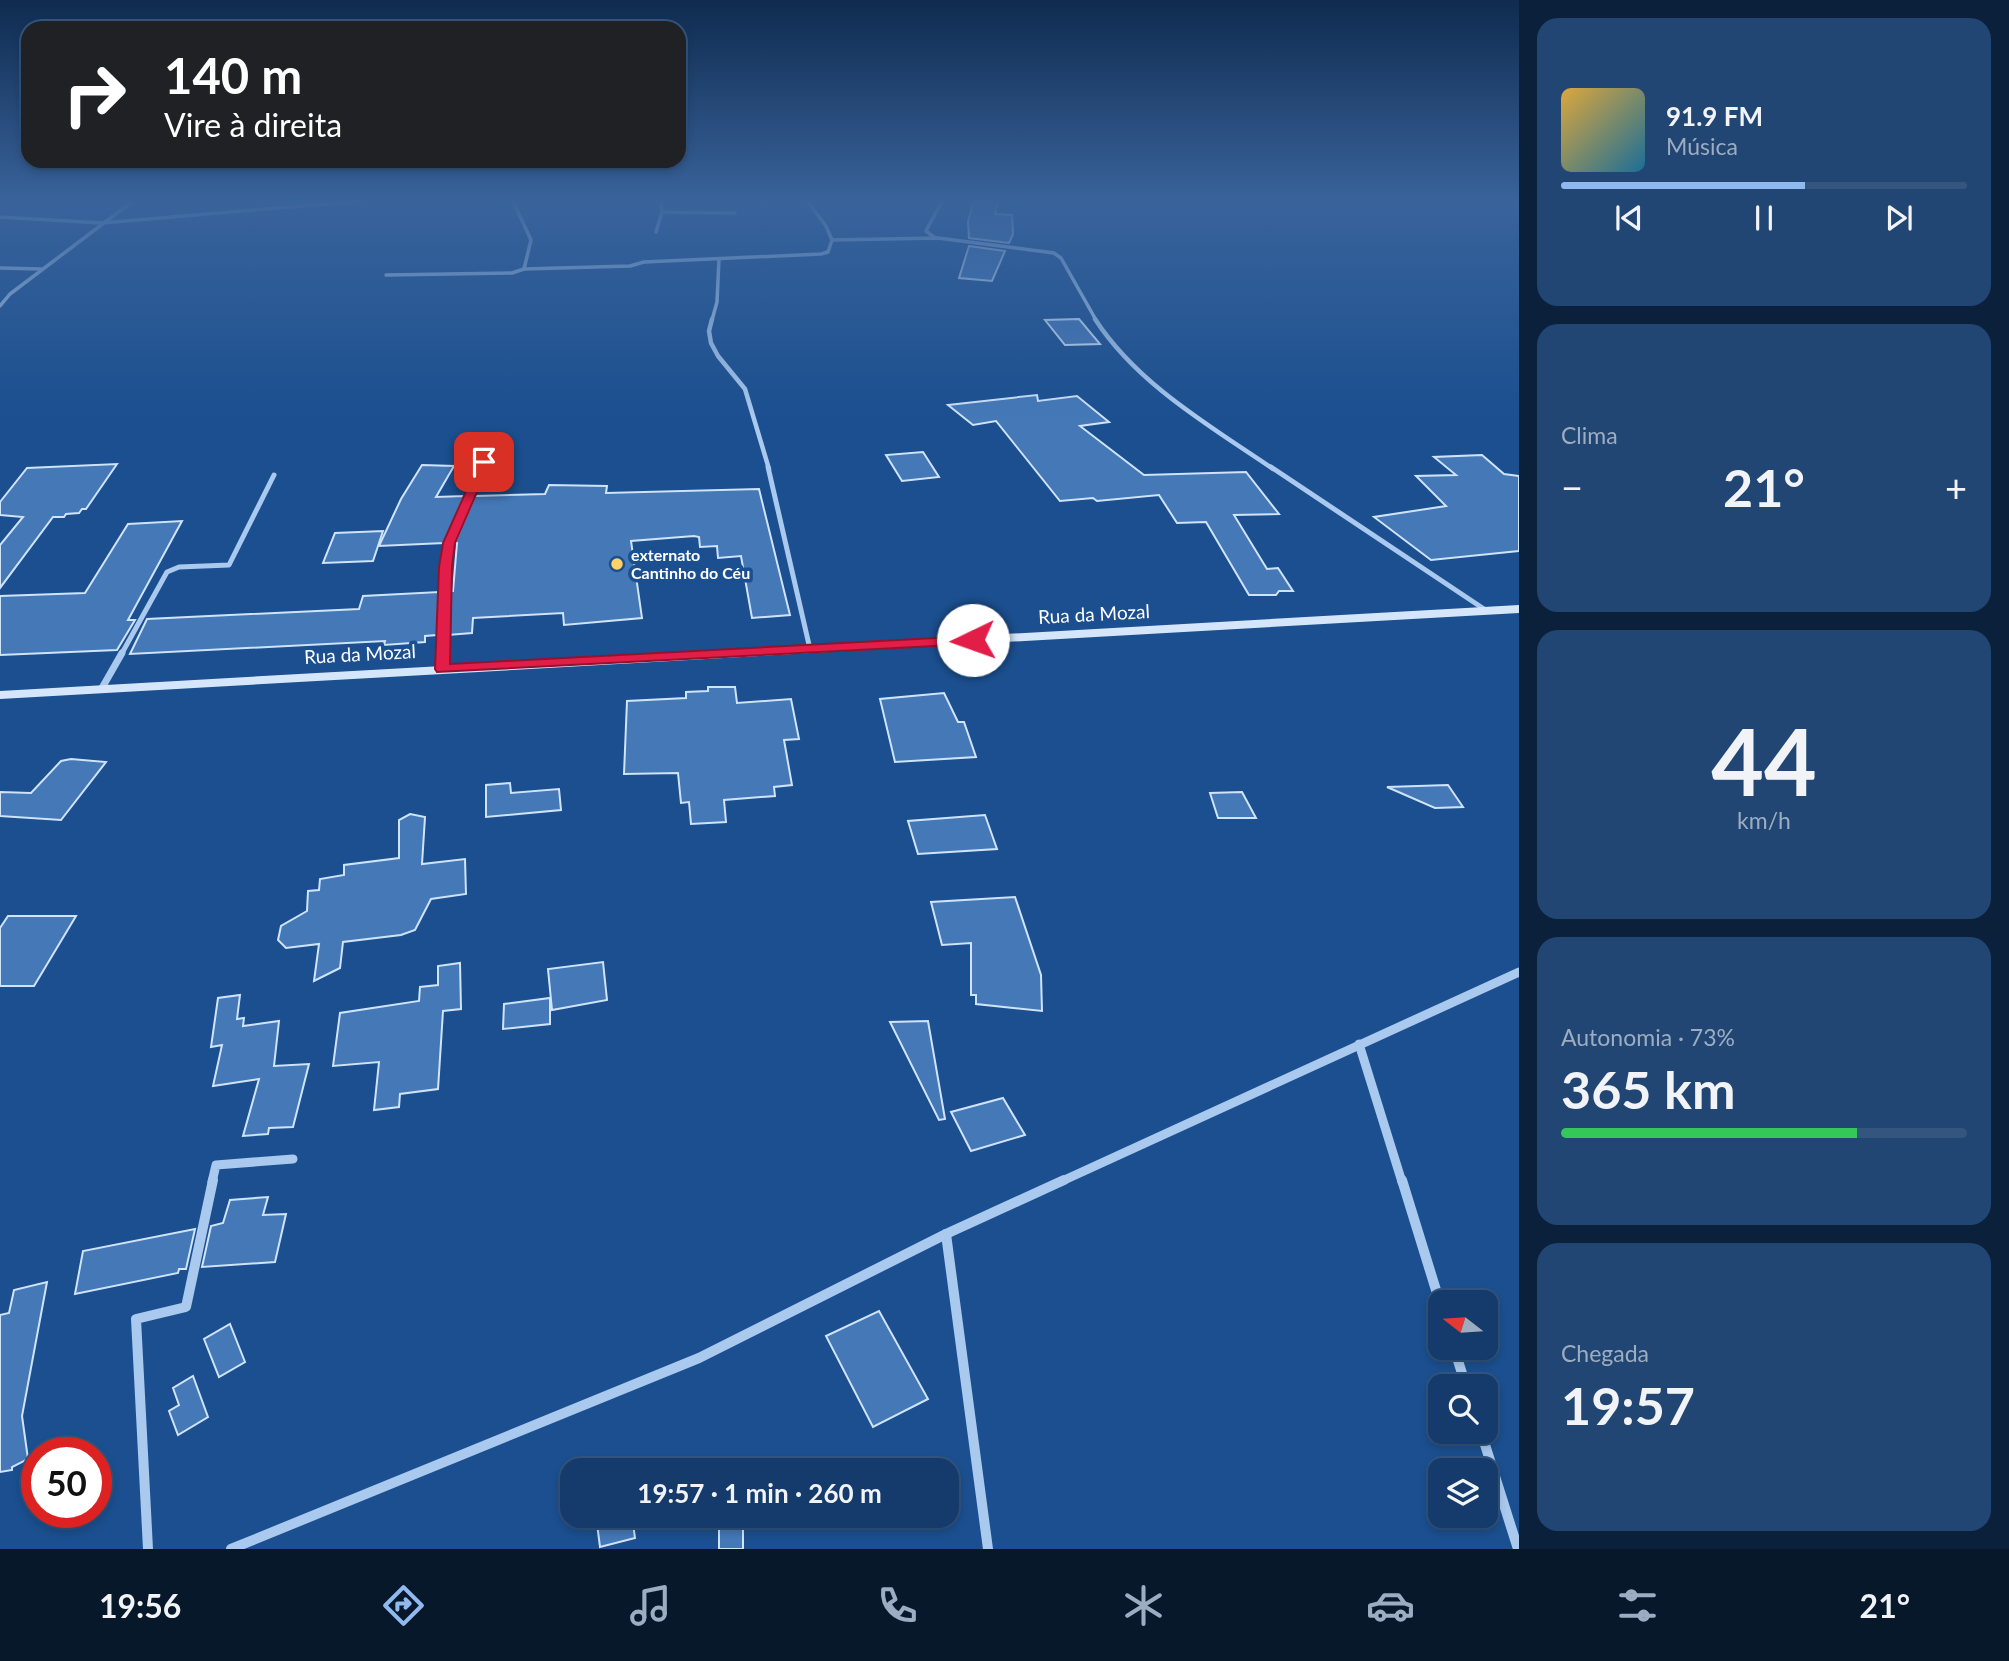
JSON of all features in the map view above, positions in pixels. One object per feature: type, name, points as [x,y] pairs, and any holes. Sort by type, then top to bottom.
[{"type":"main road","name":"Rua da Mozal","points":[[0,695],[1519,608]]},
{"type":"street","points":[[0,306],[38,273]]},
{"type":"street","points":[[386,275],[494,273]]},
{"type":"street","points":[[718,273],[716,310],[709,320],[710,343],[718,360],[744,386],[794,573],[810,649]]},
{"type":"street","points":[[1069,273],[1115,345],[1153,383],[1197,418],[1487,611]]},
{"type":"street","points":[[442,669],[445,567],[449,543],[484,462]]},
{"type":"street","points":[[102,688],[167,572],[179,567],[229,565],[274,475]]},
{"type":"street","points":[[230,1549],[699,1358],[946,1234],[1519,972]]},
{"type":"street","points":[[1359,1044],[1436,1290]]},
{"type":"street","points":[[148,1549],[136,1319],[186,1307],[216,1165],[293,1159]]},
{"type":"street","points":[[946,1234],[988,1549]]},
{"type":"street","points":[[1485,1444],[1518,1549]]},
{"type":"building","points":[[960,273],[995,273],[992,281],[959,278]]},
{"type":"building","points":[[1079,319],[1100,344],[1065,345],[1045,320]]},
{"type":"building","points":[[1037,395],[1038,401],[1077,396],[1109,422],[1080,426],[1144,475],[1246,472],[1279,514],[1234,515],[1267,569],[1278,568],[1293,591],[1279,591],[1276,595],[1249,595],[1206,522],[1177,523],[1159,495],[1097,501],[1093,498],[1060,501],[996,421],[973,425],[948,405]]},
{"type":"building","points":[[923,452],[939,477],[902,481],[886,455]]},
{"type":"building","points":[[1482,455],[1504,474],[1519,476],[1519,551],[1431,560],[1374,517],[1446,506],[1416,476],[1456,475],[1434,457]]},
{"type":"building","points":[[117,464],[86,509],[79,513],[66,514],[64,517],[53,517],[0,588],[0,545],[23,517],[0,515],[0,502],[27,468]]},
{"type":"building","points":[[422,465],[454,466],[436,497],[464,496],[444,543],[379,546],[401,499]]},
{"type":"building","name":"externato Cantinho do Céu","points":[[549,485],[607,486],[606,493],[759,489],[790,615],[752,618],[741,556],[718,558],[717,546],[700,547],[699,537],[694,536],[631,541],[642,618],[564,625],[563,613],[473,618],[472,633],[448,635],[449,591],[453,591],[455,543],[475,496],[545,494]]},
{"type":"building","points":[[182,521],[128,620],[135,620],[117,650],[0,655],[0,596],[85,593],[128,524]]},
{"type":"building","points":[[383,531],[373,561],[323,563],[335,533]]},
{"type":"building","points":[[439,592],[437,635],[425,636],[425,642],[384,645],[385,641],[130,654],[147,619],[359,609],[363,596]]},
{"type":"building","points":[[708,687],[735,687],[737,703],[791,699],[799,739],[784,740],[792,785],[774,787],[775,796],[724,800],[726,822],[691,824],[689,802],[681,803],[678,773],[624,774],[627,701],[686,698],[686,692],[708,691]]},
{"type":"building","points":[[944,693],[958,722],[964,722],[976,757],[895,762],[880,699]]},
{"type":"building","points":[[71,759],[106,762],[61,820],[0,816],[0,792],[31,793],[61,761]]},
{"type":"building","points":[[510,783],[511,793],[559,789],[561,810],[486,817],[486,785]]},
{"type":"building","points":[[1448,785],[1463,807],[1435,808],[1387,787]]},
{"type":"building","points":[[1242,792],[1256,818],[1218,818],[1210,793]]},
{"type":"building","points":[[410,814],[425,817],[422,864],[465,859],[466,894],[431,899],[415,930],[401,935],[343,942],[340,968],[314,981],[319,944],[286,948],[278,940],[281,926],[307,911],[308,891],[319,890],[320,879],[344,875],[344,865],[399,858],[399,820]]},
{"type":"building","points":[[985,815],[997,849],[918,854],[908,821]]},
{"type":"building","points":[[1015,897],[1041,975],[1042,1011],[976,1004],[976,995],[971,995],[971,943],[942,945],[931,902]]},
{"type":"building","points":[[8,916],[76,916],[34,986],[0,986],[0,928]]},
{"type":"building","points":[[603,962],[607,1000],[552,1010],[548,969]]},
{"type":"building","points":[[460,963],[461,1009],[443,1011],[438,1089],[400,1094],[399,1107],[374,1110],[379,1062],[333,1066],[340,1013],[419,1001],[420,987],[438,985],[438,966]]},
{"type":"building","points":[[240,995],[237,1019],[244,1018],[243,1026],[279,1021],[274,1066],[309,1064],[293,1127],[269,1128],[268,1134],[243,1136],[259,1079],[213,1086],[222,1045],[211,1047],[218,998]]},
{"type":"building","points":[[550,998],[550,1024],[503,1029],[504,1004]]},
{"type":"building","points":[[928,1021],[945,1119],[939,1120],[890,1022]]},
{"type":"building","points":[[1003,1098],[1025,1135],[971,1151],[951,1112]]},
{"type":"building","points":[[268,1197],[263,1215],[286,1214],[275,1262],[202,1267],[211,1226],[223,1223],[230,1200]]},
{"type":"building","points":[[195,1229],[186,1269],[179,1269],[178,1273],[75,1294],[83,1251]]},
{"type":"building","points":[[47,1282],[22,1416],[25,1437],[21,1437],[21,1462],[12,1467],[12,1470],[0,1472],[0,1315],[9,1313],[14,1290]]},
{"type":"building","points":[[879,1311],[928,1399],[873,1427],[826,1336]]},
{"type":"building","points":[[230,1324],[245,1362],[219,1377],[204,1339]]},
{"type":"building","points":[[193,1376],[208,1417],[178,1435],[169,1411],[179,1405],[173,1388]]},
{"type":"building","points":[[598,1528],[634,1528],[635,1538],[600,1547]]},
{"type":"building","points":[[719,1528],[743,1528],[743,1549],[719,1549]]},
{"type":"place","name":"externato Cantinho do Céu","points":[[617,564]]},
{"type":"route","points":[[484,462],[449,543],[445,567],[442,669],[973,640]]}]
